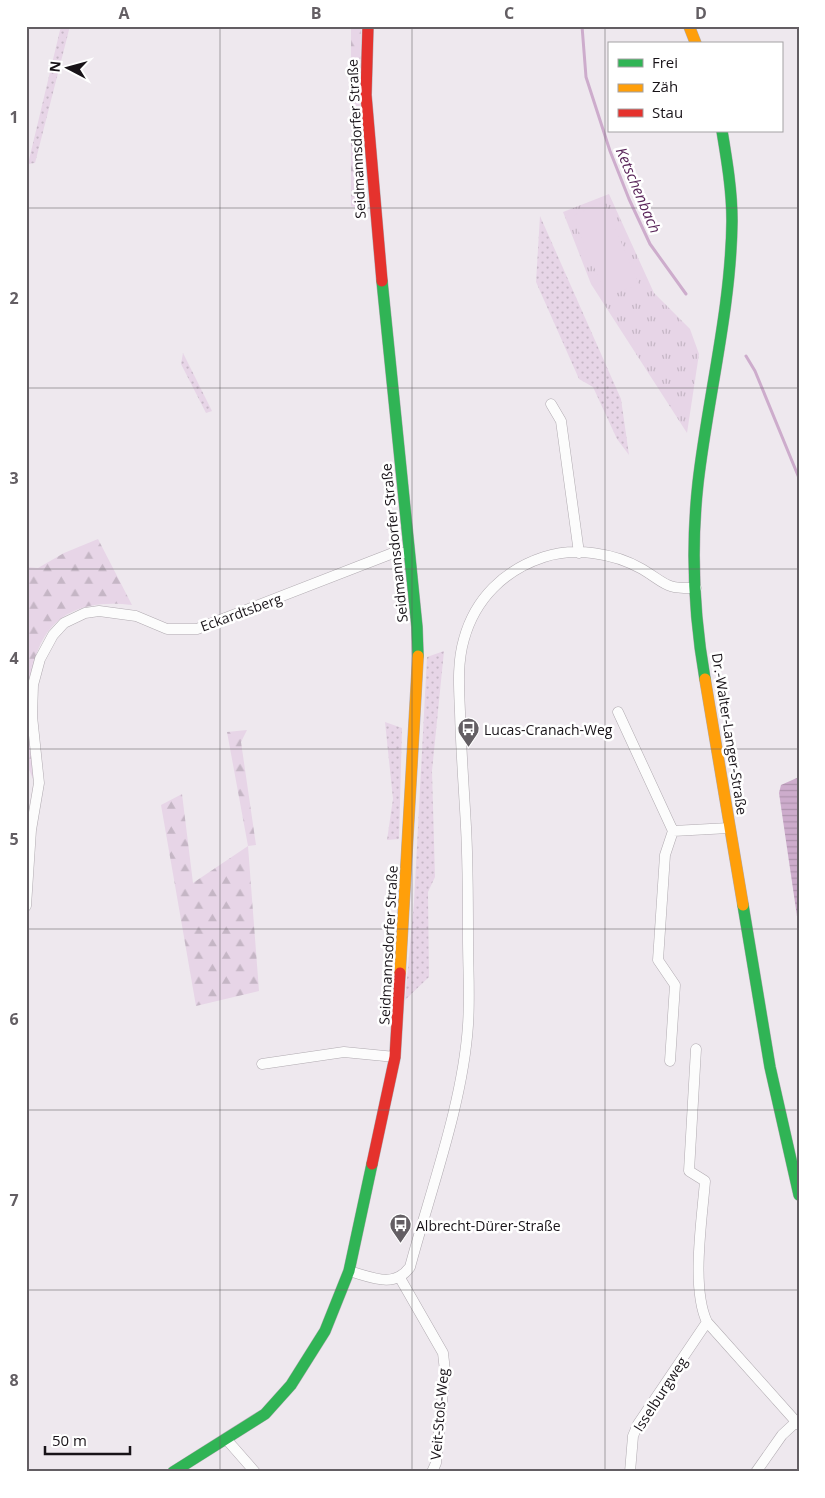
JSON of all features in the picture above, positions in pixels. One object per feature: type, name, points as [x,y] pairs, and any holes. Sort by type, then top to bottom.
[{"type":"street","name":"Seidmannsdorfer Straße","points":[[173,1472],[227,1440],[265,1414],[291,1385],[324,1331],[349,1271],[395,1057],[418,653],[410,554],[369,147],[366,95],[368,26]]},
{"type":"street","points":[[689,26],[695,42]]},
{"type":"street","name":"Dr.-Walter-Langer-Straße","points":[[722,132],[730,176],[732,233],[730,273],[727,306],[698,484],[696,588],[703,669],[729,828],[770,1067],[799,1195]]},
{"type":"street","points":[[551,404],[561,421],[579,553]]},
{"type":"street","name":"Eckardtsberg","points":[[26,906],[31,830],[39,789],[32,716],[33,685],[40,659],[53,635],[64,623],[85,613],[99,611],[136,616],[167,628],[197,629],[394,553],[410,554]]},
{"type":"street","points":[[349,1271],[390,1281],[400,1278],[410,1267],[459,1085],[468,1026],[466,837],[461,768],[458,675],[464,638],[476,609],[500,580],[515,570],[544,557],[579,553],[616,558],[641,569],[665,586],[675,589],[696,588]]},
{"type":"street","points":[[618,712],[673,830],[665,855],[658,960],[675,985],[670,1061]]},
{"type":"street","points":[[673,830],[729,828]]},
{"type":"street","points":[[696,1049],[689,1171],[704,1182],[700,1301],[707,1322],[798,1423],[782,1435],[756,1472]]},
{"type":"street","points":[[262,1064],[344,1052],[395,1057]]},
{"type":"street","name":"Veit-Stoß-Weg","points":[[400,1278],[443,1354],[445,1371],[436,1463],[432,1472]]},
{"type":"street","name":"Isselburgweg","points":[[630,1472],[633,1436],[638,1424],[707,1322]]},
{"type":"street","points":[[227,1440],[255,1472]]},
{"type":"green space","points":[[61,26],[70,26],[35,163],[28,164]]},
{"type":"green space","points":[[351,26],[361,26],[359,147],[362,188],[359,209],[351,206]]},
{"type":"green space","points":[[609,194],[654,293],[690,329],[699,354],[687,433],[591,284],[563,212]]},
{"type":"green space","points":[[604,202],[639,284],[607,297],[572,216]]},
{"type":"green space","points":[[540,216],[621,399],[629,455],[617,439],[593,387],[579,379],[536,282]]},
{"type":"green space","points":[[183,353],[212,411],[206,413],[181,364]]},
{"type":"green space","points":[[98,539],[132,605],[93,605],[65,616],[46,634],[35,659],[30,688],[29,720],[35,784],[26,762],[26,567],[38,568],[64,553]]},
{"type":"green space","points":[[444,651],[432,771],[435,877],[428,892],[429,977],[405,1000],[414,902],[427,657]]},
{"type":"green space","points":[[385,722],[402,728],[399,839],[387,840],[393,799]]},
{"type":"green space","points":[[247,730],[241,742],[256,845],[248,846],[227,732]]},
{"type":"green space","points":[[182,794],[193,883],[248,846],[259,991],[196,1006],[161,805]]},
{"type":"shaded area","points":[[799,777],[799,930],[779,793],[781,785]]},
{"type":"waterway","name":"Ketschenbach","points":[[582,26],[586,77],[610,151],[629,199],[650,244],[686,294]]},
{"type":"waterway","name":"Ketschenbach","points":[[746,356],[755,371],[799,478]]},
{"type":"traffic: fast","points":[[705,679],[698,631],[694,557],[696,507],[702,450],[728,287],[731,254],[731,198],[722,132]]},
{"type":"traffic: fast","points":[[382,281],[417,627],[418,656]]},
{"type":"traffic: fast","points":[[743,905],[770,1067],[799,1195]]},
{"type":"traffic: fast","points":[[173,1472],[265,1414],[291,1385],[325,1331],[349,1271],[372,1164]]},
{"type":"traffic: slow","points":[[689,26],[695,42]]},
{"type":"traffic: slow","points":[[400,973],[418,656]]},
{"type":"traffic: slow","points":[[705,679],[743,905]]},
{"type":"traffic: jam","points":[[368,26],[366,95],[382,281]]},
{"type":"traffic: jam","points":[[372,1164],[395,1057],[400,973]]},
{"type":"place","name":"Lucas-Cranach-Weg","points":[[468,748]]},
{"type":"place","name":"Albrecht-Dürer-Straße","points":[[400,1244]]}]
